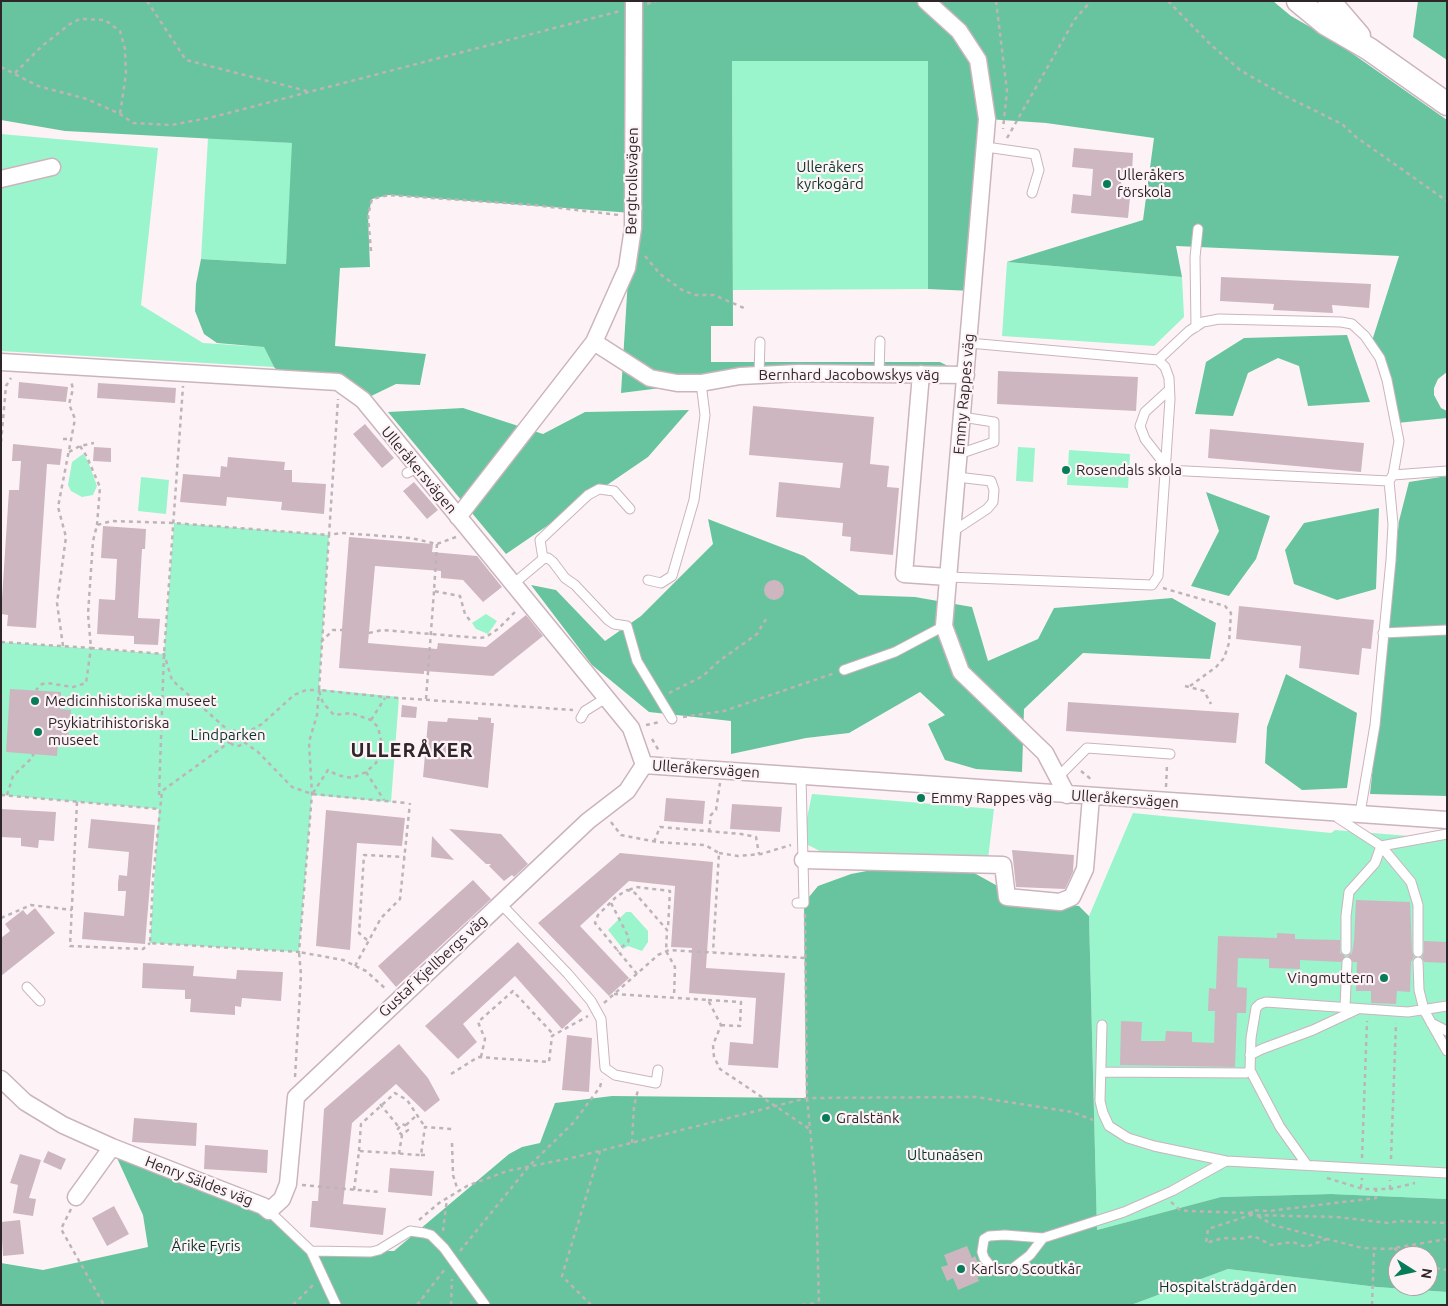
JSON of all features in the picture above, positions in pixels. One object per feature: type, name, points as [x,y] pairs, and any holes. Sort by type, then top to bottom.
[{"type":"main road","points":[[1298,1],[1326,24],[1369,49],[1447,104]]},
{"type":"main road","points":[[1329,1],[1369,49]]},
{"type":"street","name":"Emmy Rappes väg","points":[[926,1],[959,31],[978,60],[993,148],[969,343],[944,626],[961,672],[1045,753],[1067,795]]},
{"type":"street","name":"Bergtrollsvägen","points":[[458,517],[594,342],[627,268],[633,228],[634,4]]},
{"type":"street","points":[[1,179],[52,167]]},
{"type":"street","name":"Bernhard Jacobowskys väg","points":[[594,342],[650,378],[677,383],[701,383],[759,375],[799,373],[966,375]]},
{"type":"street","name":"Ulleråkersvägen","points":[[1,362],[338,382],[363,400],[412,470],[458,517],[631,728],[644,765],[1091,797],[1338,811],[1447,820]]},
{"type":"street","points":[[921,374],[904,574],[948,577]]},
{"type":"street","name":"Gustaf Kjellbergs väg","points":[[296,1097],[588,821],[628,791],[644,765]]},
{"type":"street","points":[[803,860],[1003,865],[1007,897],[1060,902],[1072,897],[1085,869],[1091,797]]},
{"type":"street","name":"Henry Säldes väg","points":[[1,1079],[25,1102],[63,1125],[112,1147],[263,1206],[269,1211],[285,1191]]},
{"type":"street","points":[[285,1191],[296,1097]]},
{"type":"street","points":[[76,1197],[112,1147]]},
{"type":"lane","points":[[993,148],[1035,154],[1039,170],[1032,193]]},
{"type":"lane","points":[[1196,327],[1195,257],[1198,229]]},
{"type":"lane","points":[[1158,360],[1203,322],[1219,319],[1341,322],[1352,324],[1365,336],[1380,358],[1387,380],[1399,441],[1391,478],[1393,524],[1375,725],[1360,813]]},
{"type":"lane","points":[[879,374],[880,341]]},
{"type":"lane","points":[[759,375],[760,342]]},
{"type":"lane","points":[[948,577],[1152,585],[1158,576],[1166,468],[1169,390],[1165,367],[1158,360],[969,343]]},
{"type":"lane","points":[[648,580],[661,583],[672,576],[694,500],[705,416],[701,383]]},
{"type":"lane","points":[[1166,468],[1145,439],[1140,426],[1145,412],[1169,390]]},
{"type":"lane","points":[[959,454],[994,442],[994,422],[962,417]]},
{"type":"lane","points":[[1166,468],[1391,478],[1447,471]]},
{"type":"lane","points":[[952,532],[987,509],[993,502],[994,490],[991,481],[957,476]]},
{"type":"lane","points":[[543,559],[540,540],[588,495],[599,489],[614,491],[630,509]]},
{"type":"lane","points":[[512,584],[543,559],[548,558],[553,562],[565,578],[575,585],[608,620],[614,624],[627,626],[638,661],[672,719]]},
{"type":"lane","points":[[844,670],[895,652],[944,626]]},
{"type":"lane","points":[[1383,633],[1447,630]]},
{"type":"lane","points":[[583,714],[606,698]]},
{"type":"lane","points":[[1058,777],[1087,748],[1169,754]]},
{"type":"lane","points":[[801,776],[803,860],[801,903]]},
{"type":"lane","points":[[1338,811],[1338,818],[1381,846],[1411,882],[1416,894],[1419,924],[1419,990],[1424,1010],[1447,1051]]},
{"type":"lane","points":[[1381,846],[1447,834]]},
{"type":"lane","points":[[1346,950],[1346,916],[1349,892],[1376,863],[1381,846]]},
{"type":"lane","points":[[500,904],[568,974],[596,1010],[601,1019],[605,1068],[615,1075],[656,1083],[658,1070]]},
{"type":"lane","points":[[1345,1007],[1346,962]]},
{"type":"lane","points":[[27,987],[40,1001]]},
{"type":"lane","points":[[1308,1165],[1280,1127],[1250,1070],[1255,1016],[1260,1004],[1275,1002],[1397,1011],[1424,1010],[1447,1006]]},
{"type":"lane","points":[[1250,1055],[1363,1009]]},
{"type":"lane","points":[[1431,1023],[1447,1031]]},
{"type":"lane","points":[[1102,1025],[1100,1101],[1109,1126],[1128,1138],[1154,1146],[1226,1161],[1447,1173]]},
{"type":"lane","points":[[1101,1072],[1242,1074],[1250,1070]]},
{"type":"lane","points":[[1043,1238],[1030,1255],[1012,1269],[998,1270],[992,1268],[984,1258],[982,1247],[984,1239],[989,1236],[1005,1234],[1043,1238],[1124,1212],[1166,1194],[1226,1161]]},
{"type":"lane","points":[[269,1211],[310,1251],[336,1305]]},
{"type":"lane","points":[[310,1251],[371,1252],[379,1250],[410,1231],[431,1235],[441,1245],[485,1305]]},
{"type":"path","points":[[147,1],[186,60],[308,91]]},
{"type":"path","points":[[1,67],[38,86],[87,99],[120,114],[133,123],[171,125],[191,122],[634,4],[656,1]]},
{"type":"path","points":[[993,148],[1075,19],[1091,1]]},
{"type":"path","points":[[1168,1],[1210,44],[1240,70],[1286,97],[1342,124],[1356,137],[1447,201]]},
{"type":"path","points":[[15,73],[42,46],[70,24],[80,20],[105,20],[120,32],[125,49],[126,74],[120,114]]},
{"type":"path","points":[[371,251],[368,216],[372,199],[389,195],[534,205],[617,214],[628,219],[633,228]]},
{"type":"path","points":[[643,254],[660,274],[682,290],[695,295],[714,295],[744,308]]},
{"type":"path","points":[[1,442],[6,386],[14,376]]},
{"type":"path","points":[[63,646],[57,603],[66,537],[58,507],[75,419],[68,404],[73,388],[71,380]]},
{"type":"path","points":[[77,802],[70,946],[143,949],[150,942],[159,809],[164,654],[183,384]]},
{"type":"path","points":[[296,1097],[295,1061],[301,975],[299,952],[312,794],[308,742],[317,715],[338,395]]},
{"type":"path","points":[[63,439],[70,439]]},
{"type":"path","points":[[68,453],[80,446],[94,443]]},
{"type":"path","points":[[36,690],[42,684],[47,683],[73,687],[86,683],[91,648],[88,614],[93,541],[97,525],[100,487],[89,460],[80,446]]},
{"type":"path","points":[[97,525],[112,521],[174,523],[329,535],[341,533],[412,538],[437,544],[461,534]]},
{"type":"path","points":[[426,699],[437,544]]},
{"type":"path","points":[[1152,585],[1225,606],[1231,613],[1229,643],[1224,658],[1216,667],[1190,686]]},
{"type":"path","points":[[434,591],[460,596],[465,614],[472,623]]},
{"type":"path","points":[[369,633],[382,630],[431,636],[436,633],[486,637],[518,609]]},
{"type":"path","points":[[660,699],[680,686],[703,676],[719,661],[757,634],[766,619]]},
{"type":"path","points":[[322,642],[333,630],[342,630]]},
{"type":"path","points":[[1,642],[164,654]]},
{"type":"path","points":[[164,654],[172,680],[232,733]]},
{"type":"path","points":[[631,728],[724,711],[844,670]]},
{"type":"path","points":[[1185,686],[1204,691],[1211,704]]},
{"type":"path","points":[[244,734],[262,724],[294,696],[306,690],[583,714]]},
{"type":"path","points":[[312,794],[328,770],[337,775],[352,778],[366,772],[376,763],[382,746],[378,728],[371,720],[352,713],[334,715],[323,703],[319,690]]},
{"type":"path","points":[[371,720],[385,697]]},
{"type":"path","points":[[232,733],[238,730],[244,734]]},
{"type":"path","points":[[159,809],[162,791],[231,741],[232,733]]},
{"type":"path","points":[[244,734],[244,742]]},
{"type":"path","points":[[231,741],[237,745],[244,742]]},
{"type":"path","points":[[244,742],[258,752],[292,787],[312,794],[406,803]]},
{"type":"path","points":[[7,795],[13,776],[33,757],[33,754]]},
{"type":"path","points":[[1166,788],[1169,754]]},
{"type":"path","points":[[366,772],[384,801]]},
{"type":"path","points":[[709,832],[711,815],[716,810],[721,774]]},
{"type":"path","points":[[1,794],[159,809]]},
{"type":"path","points":[[355,966],[381,918],[400,899],[410,803]]},
{"type":"path","points":[[603,811],[621,835],[654,842],[705,845],[719,853],[738,856],[759,854],[802,842]]},
{"type":"path","points":[[654,842],[660,827],[756,837],[759,854]]},
{"type":"path","points":[[713,952],[719,853]]},
{"type":"path","points":[[368,940],[359,933],[364,855],[405,857]]},
{"type":"path","points":[[637,974],[595,923],[598,915],[611,902],[628,890],[636,887],[670,891],[666,951],[675,967],[674,998]]},
{"type":"path","points":[[628,890],[636,893],[667,930]]},
{"type":"path","points":[[611,902],[629,938],[628,942],[617,951]]},
{"type":"path","points":[[801,903],[805,958],[807,1098],[816,1188],[819,1304],[802,1305]]},
{"type":"path","points":[[1,918],[31,905],[72,910]]},
{"type":"path","points":[[150,942],[327,955],[355,966],[378,980],[397,1000]]},
{"type":"path","points":[[451,1074],[478,1057],[549,1062],[552,1036],[586,1018],[658,955],[666,951],[805,958]]},
{"type":"path","points":[[481,1057],[485,1039],[478,1022],[513,991],[554,1035]]},
{"type":"path","points":[[614,994],[741,1002],[740,1026],[721,1025]]},
{"type":"path","points":[[708,1000],[721,1025],[714,1045],[714,1057],[720,1068],[774,1107],[811,1130]]},
{"type":"path","points":[[1362,1168],[1363,1009]]},
{"type":"path","points":[[1390,1170],[1397,1011]]},
{"type":"path","points":[[416,1305],[530,1165],[574,1122],[600,1087],[605,1068]]},
{"type":"path","points":[[632,1143],[634,1106],[640,1081]]},
{"type":"path","points":[[354,1190],[361,1124],[391,1095],[399,1094],[425,1127],[421,1155]]},
{"type":"path","points":[[410,1231],[422,1217],[458,1191],[507,1170],[600,1151],[807,1098],[976,1097],[1072,1112],[1109,1126]]},
{"type":"path","points":[[380,1104],[398,1126],[397,1132],[402,1135]]},
{"type":"path","points":[[398,1126],[406,1125],[417,1115]]},
{"type":"path","points":[[400,1154],[402,1135],[408,1130],[406,1125]]},
{"type":"path","points":[[425,1127],[452,1129]]},
{"type":"path","points":[[452,1143],[453,1175],[458,1191]]},
{"type":"path","points":[[358,1151],[428,1155]]},
{"type":"path","points":[[591,1305],[562,1276],[600,1151]]},
{"type":"path","points":[[1308,1165],[1321,1175],[1340,1184],[1376,1189],[1395,1188],[1420,1182],[1436,1172]]},
{"type":"path","points":[[1327,1239],[1306,1247],[1292,1242],[1272,1245],[1254,1236],[1239,1239],[1223,1238],[1206,1243],[1208,1229],[1251,1214],[1252,1210],[1269,1211],[1376,1198],[1376,1189]]},
{"type":"path","points":[[285,1191],[354,1190],[380,1192]]},
{"type":"path","points":[[1166,1194],[1180,1210],[1251,1214],[1272,1225],[1327,1239],[1374,1249],[1388,1248]]},
{"type":"path","points":[[76,1197],[61,1229],[104,1305]]},
{"type":"path","points":[[441,1245],[447,1198]]},
{"type":"path","points":[[1257,1216],[1336,1217],[1388,1223],[1399,1221],[1447,1223]]},
{"type":"path","points":[[1406,1246],[1447,1239]]},
{"type":"path","points":[[1372,1305],[1374,1249]]},
{"type":"path","points":[[451,1305],[452,1260]]},
{"type":"path","points":[[292,1305],[323,1275]]},
{"type":"green space","points":[[1,1],[1273,1],[1291,16],[1333,40],[1447,120],[1447,372],[1438,379],[1434,388],[1434,395],[1441,408],[1447,411],[1447,418],[1397,423],[1371,344],[1399,256],[1176,246],[1182,277],[1007,262],[1143,220],[1154,138],[1046,123],[987,119],[972,291],[928,289],[928,61],[732,61],[733,326],[711,326],[711,362],[940,362],[966,375],[701,383],[621,393],[632,213],[389,195],[372,199],[368,215],[370,267],[340,268],[335,346],[426,354],[420,385],[396,384],[363,400],[338,382],[285,379],[274,367],[264,347],[217,343],[204,334],[195,311],[196,284],[201,259],[286,264],[292,143],[65,131],[1,120]]},
{"type":"green space","points":[[1418,1],[1447,1],[1447,60],[1413,37]]},
{"type":"green space","name":"Ulleråkers kyrkogård","points":[[732,61],[928,61],[928,289],[733,290]]},
{"type":"green space","points":[[1,134],[158,148],[141,305],[203,343],[264,347],[274,367],[1,351]]},
{"type":"green space","points":[[208,138],[293,143],[286,264],[201,259]]},
{"type":"green space","points":[[1007,262],[1182,277],[1184,317],[1154,346],[1002,336]]},
{"type":"green space","points":[[1347,335],[1370,402],[1308,406],[1299,366],[1278,358],[1248,373],[1233,416],[1195,414],[1206,362],[1244,338]]},
{"type":"green space","points":[[463,408],[543,434],[585,412],[689,410],[648,457],[506,554],[388,412]]},
{"type":"green space","points":[[1018,447],[1035,448],[1033,482],[1016,481]]},
{"type":"green space","points":[[1069,450],[1130,454],[1128,488],[1067,485]]},
{"type":"green space","points":[[83,454],[88,461],[97,486],[93,495],[82,497],[71,491],[68,485],[72,462]]},
{"type":"green space","points":[[1447,476],[1447,796],[1370,794],[1399,521],[1409,482]]},
{"type":"green space","points":[[141,477],[169,480],[166,514],[138,511]]},
{"type":"green space","points":[[1206,492],[1270,516],[1256,559],[1229,596],[1191,586],[1219,531]]},
{"type":"green space","points":[[1379,508],[1376,589],[1337,600],[1294,584],[1285,550],[1304,523]]},
{"type":"green space","points":[[708,519],[804,556],[859,595],[915,597],[972,607],[988,661],[1038,639],[1054,608],[1172,598],[1216,623],[1210,659],[1083,653],[1024,709],[1022,772],[976,769],[945,760],[928,724],[945,715],[920,692],[849,733],[806,738],[731,754],[731,721],[649,712],[592,665],[531,585],[556,590],[605,641],[641,616],[713,544]]},
{"type":"green space","name":"Lindparken","points":[[174,523],[329,535],[319,689],[399,697],[391,802],[312,795],[299,952],[150,943],[159,809],[1,795],[1,642],[164,654]]},
{"type":"green space","points":[[486,614],[497,621],[488,634],[476,629],[472,623]]},
{"type":"green space","points":[[1286,674],[1357,713],[1347,788],[1302,790],[1265,763],[1267,727]]},
{"type":"green space","points":[[812,794],[994,809],[988,859],[828,855],[802,842]]},
{"type":"green space","points":[[1133,813],[1331,833],[1335,830],[1447,839],[1447,1199],[1331,1194],[1221,1197],[1097,1230],[1089,916]]},
{"type":"green space","name":"Ultunaåsen","points":[[898,865],[967,869],[1021,899],[1079,906],[1089,916],[1097,1230],[1221,1197],[1331,1194],[1447,1199],[1447,1292],[1438,1291],[1438,1246],[1388,1246],[1388,1288],[1228,1269],[1131,1305],[1,1305],[1,1263],[43,1270],[148,1247],[143,1215],[112,1147],[255,1203],[311,1251],[394,1251],[509,1154],[522,1147],[540,1143],[555,1103],[612,1096],[806,1098],[804,903],[818,886],[851,874]]},
{"type":"green space","points":[[626,912],[631,912],[648,931],[648,942],[642,951],[628,946],[623,949],[608,930]]},
{"type":"green space","name":"Hospitalsträdgården","points":[[1228,1269],[1388,1288],[1388,1296],[1438,1296],[1438,1291],[1447,1292],[1447,1305],[1131,1305]]},
{"type":"building","name":"Ulleråkers förskola","points":[[1074,148],[1133,153],[1132,173],[1122,172],[1120,197],[1130,198],[1128,218],[1071,213],[1073,194],[1091,196],[1093,169],[1072,167]]},
{"type":"building","points":[[1221,277],[1371,284],[1369,308],[1332,305],[1333,313],[1273,310],[1274,304],[1220,301]]},
{"type":"building","points":[[998,371],[1138,377],[1136,411],[997,404]]},
{"type":"building","points":[[19,382],[68,387],[66,402],[18,398]]},
{"type":"building","points":[[98,383],[176,388],[175,403],[97,398]]},
{"type":"building","points":[[753,406],[874,417],[870,464],[889,466],[887,487],[899,488],[893,555],[850,551],[851,537],[842,536],[843,523],[776,517],[779,482],[840,488],[843,463],[749,455]]},
{"type":"building","points":[[365,424],[394,458],[382,468],[353,434]]},
{"type":"building","points":[[1210,429],[1364,443],[1361,472],[1208,458]]},
{"type":"building","points":[[13,444],[62,449],[60,465],[47,464],[36,628],[7,626],[8,615],[1,614],[9,490],[19,490],[21,461],[12,461]]},
{"type":"building","points":[[94,447],[111,448],[111,462],[93,461]]},
{"type":"building","points":[[228,457],[285,462],[284,470],[292,470],[292,482],[326,484],[324,514],[281,510],[282,502],[227,497],[226,506],[180,502],[183,474],[220,477],[221,466],[227,467]]},
{"type":"building","points":[[414,482],[438,510],[427,519],[403,491]]},
{"type":"building","points":[[103,526],[146,529],[145,549],[142,549],[138,618],[160,619],[158,645],[134,644],[134,636],[97,634],[99,599],[115,600],[117,559],[101,558]]},
{"type":"building","points":[[349,537],[433,544],[432,552],[477,556],[502,587],[483,602],[463,580],[441,578],[441,571],[375,566],[368,643],[437,649],[438,643],[486,647],[526,615],[543,636],[493,676],[424,671],[424,674],[339,668]]},
{"type":"building","points":[[774,580],[781,583],[784,590],[781,597],[774,600],[767,597],[764,590],[767,583]]},
{"type":"building","points":[[1239,606],[1374,620],[1371,649],[1362,648],[1359,675],[1299,668],[1301,646],[1236,639]]},
{"type":"building","points":[[10,689],[61,692],[60,709],[71,710],[68,741],[58,741],[57,756],[6,752]]},
{"type":"building","points":[[1068,702],[1239,713],[1236,743],[1066,731]]},
{"type":"building","points":[[402,705],[417,707],[416,718],[401,717]]},
{"type":"building","points":[[478,717],[491,718],[491,723],[494,723],[488,788],[423,777],[428,721],[447,722],[448,718],[478,720]]},
{"type":"building","points":[[666,798],[705,801],[703,824],[664,821]]},
{"type":"building","points":[[732,804],[782,807],[780,832],[730,829]]},
{"type":"building","points":[[1,809],[56,812],[54,841],[39,840],[38,848],[21,846],[21,838],[1,837]]},
{"type":"building","points":[[326,810],[405,818],[402,846],[357,843],[350,950],[316,946]]},
{"type":"building","points":[[91,819],[155,825],[145,944],[82,939],[84,912],[124,916],[126,891],[118,891],[118,883],[119,875],[127,876],[129,852],[88,848]]},
{"type":"building","points":[[449,829],[501,834],[528,864],[514,877],[512,875],[504,881],[489,866],[491,864],[486,864]]},
{"type":"building","points":[[432,836],[454,860],[431,857]]},
{"type":"building","points":[[1012,850],[1074,855],[1073,872],[1065,889],[1016,887]]},
{"type":"building","points":[[620,853],[713,862],[706,968],[785,973],[778,1068],[728,1065],[730,1042],[753,1044],[756,998],[689,993],[692,948],[671,947],[675,886],[629,881],[580,926],[629,978],[609,996],[538,923]]},
{"type":"building","points":[[473,880],[491,899],[396,987],[378,966]]},
{"type":"building","points":[[1356,900],[1410,902],[1412,952],[1414,957],[1411,962],[1410,992],[1397,991],[1396,1004],[1371,1003],[1371,991],[1356,991],[1357,962],[1353,962],[1348,956],[1352,953],[1354,941]]},
{"type":"building","points":[[35,908],[55,933],[1,976],[1,938],[10,931],[5,924],[23,910],[27,915]]},
{"type":"building","points":[[1277,933],[1295,934],[1295,939],[1340,940],[1340,953],[1345,956],[1341,962],[1300,960],[1300,969],[1269,968],[1269,959],[1238,958],[1237,987],[1247,988],[1246,1013],[1237,1013],[1235,1067],[1120,1065],[1121,1021],[1142,1022],[1141,1041],[1165,1041],[1166,1031],[1192,1032],[1192,1042],[1214,1043],[1215,1011],[1208,1011],[1209,988],[1216,989],[1218,936],[1277,938]]},
{"type":"building","points":[[1424,941],[1447,942],[1447,963],[1424,962],[1422,957]]},
{"type":"building","points":[[518,942],[582,1011],[562,1029],[515,976],[463,1024],[477,1042],[458,1059],[425,1026]]},
{"type":"building","points":[[143,963],[194,966],[193,976],[236,979],[237,970],[283,972],[281,1001],[242,998],[241,1007],[235,1006],[235,1015],[190,1012],[191,999],[185,999],[185,990],[142,988]]},
{"type":"building","points":[[567,1035],[592,1038],[589,1092],[562,1090]]},
{"type":"building","points":[[399,1044],[428,1078],[440,1100],[425,1112],[396,1084],[352,1123],[343,1204],[386,1208],[383,1235],[310,1227],[312,1201],[318,1201],[324,1109]]},
{"type":"building","points":[[134,1118],[197,1123],[196,1146],[132,1142]]},
{"type":"building","points":[[205,1145],[268,1150],[267,1173],[204,1169]]},
{"type":"building","points":[[48,1151],[66,1159],[61,1170],[43,1162]]},
{"type":"building","points":[[20,1154],[41,1160],[29,1198],[36,1199],[33,1216],[13,1213],[18,1185],[10,1183]]},
{"type":"building","points":[[390,1168],[434,1171],[432,1196],[388,1192]]},
{"type":"building","points":[[114,1206],[129,1234],[107,1246],[92,1218]]},
{"type":"building","points":[[20,1220],[24,1254],[3,1256],[1,1222]]},
{"type":"building","name":"Karlsro Scoutkår","points":[[967,1246],[972,1258],[975,1256],[981,1270],[976,1272],[979,1281],[958,1290],[953,1278],[947,1281],[941,1267],[948,1265],[944,1255]]},
{"type":"place","name":"Ulleråkers förskola","points":[[1107,184]]},
{"type":"place","name":"Rosendals skola","points":[[1066,470]]},
{"type":"place","name":"Medicinhistoriska museet","points":[[35,701]]},
{"type":"place","name":"Psykiatrihistoriska museet","points":[[38,732]]},
{"type":"place","name":"Emmy Rappes väg","points":[[921,798]]},
{"type":"place","name":"Vingmuttern","points":[[1384,978]]},
{"type":"place","name":"Gralstänk","points":[[826,1118]]},
{"type":"place","name":"Karlsro Scoutkår","points":[[961,1269]]},
{"type":"district","name":"ULLERÅKER","points":[[412,750]]},
{"type":"park label","name":"Årike Fyris","points":[[206,1246]]}]
